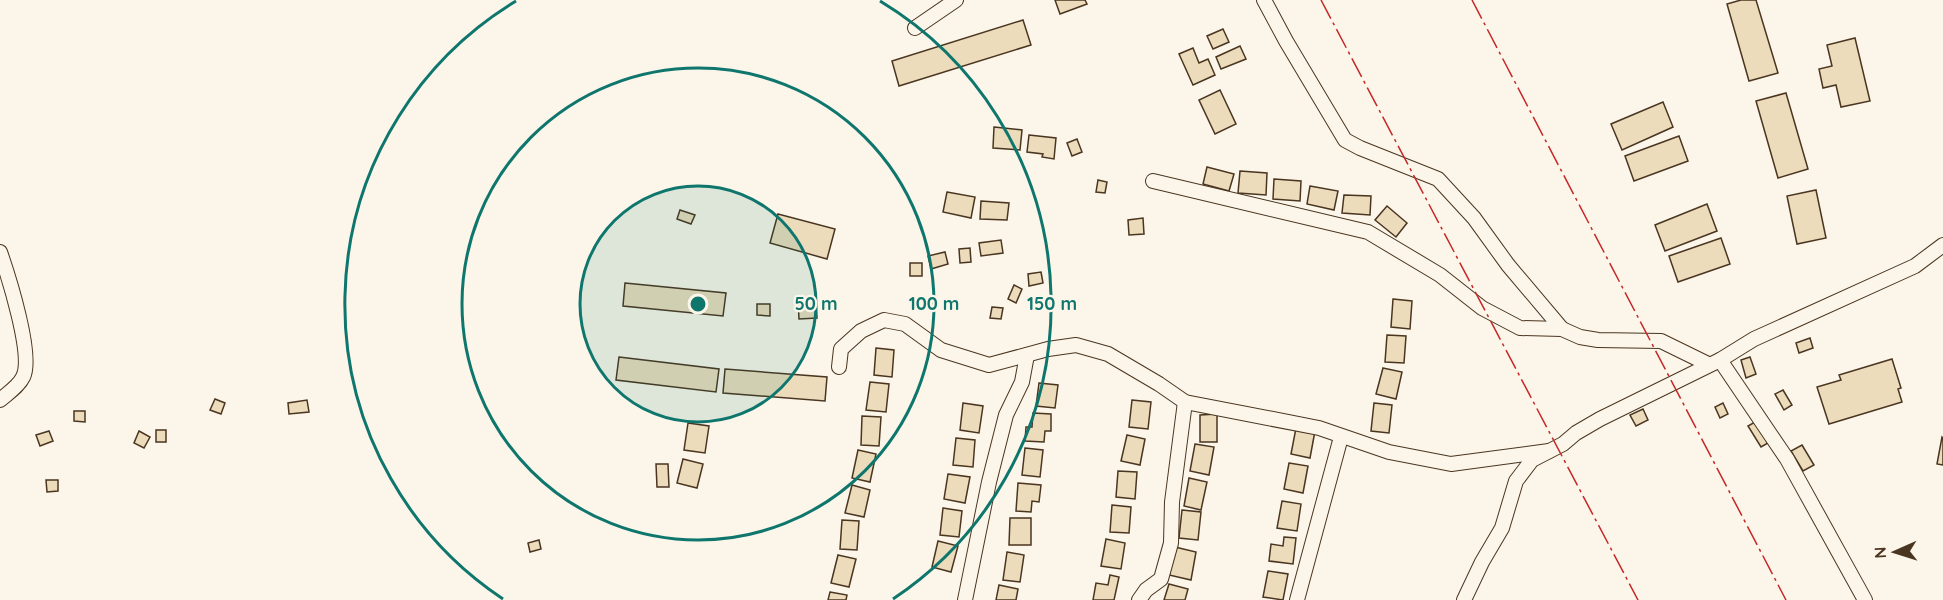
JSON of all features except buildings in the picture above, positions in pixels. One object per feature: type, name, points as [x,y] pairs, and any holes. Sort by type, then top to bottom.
[{"type":"street","points":[[915,28],[956,0]]},
{"type":"street","points":[[1264,0],[1345,140],[1438,179],[1474,218],[1508,265],[1562,329]]},
{"type":"street","points":[[1153,181],[1368,232],[1440,275],[1482,308],[1520,328],[1562,329],[1580,337],[1598,340],[1661,341],[1714,362],[1787,459],[1865,600]]},
{"type":"street","points":[[1464,600],[1482,562],[1502,528],[1516,481],[1532,460],[1563,444],[1575,433],[1600,419],[1779,327],[1915,266],[1943,245]]},
{"type":"street","points":[[0,252],[17,304],[26,366],[23,377],[0,400]]},
{"type":"street","points":[[839,367],[841,350],[861,332],[884,320],[905,324],[941,350],[988,365],[1048,349],[1076,345],[1108,354],[1185,402],[1319,429],[1365,442],[1389,452],[1451,464],[1549,452]]},
{"type":"street","points":[[965,600],[989,482],[1006,415],[1022,382],[1028,355]]},
{"type":"street","points":[[1139,600],[1146,590],[1161,579],[1171,543],[1172,502],[1185,402]]},
{"type":"street","points":[[1297,600],[1341,437]]},
{"type":"power","points":[[1321,0],[1638,600]]},
{"type":"power","points":[[1472,0],[1786,600]]}]
